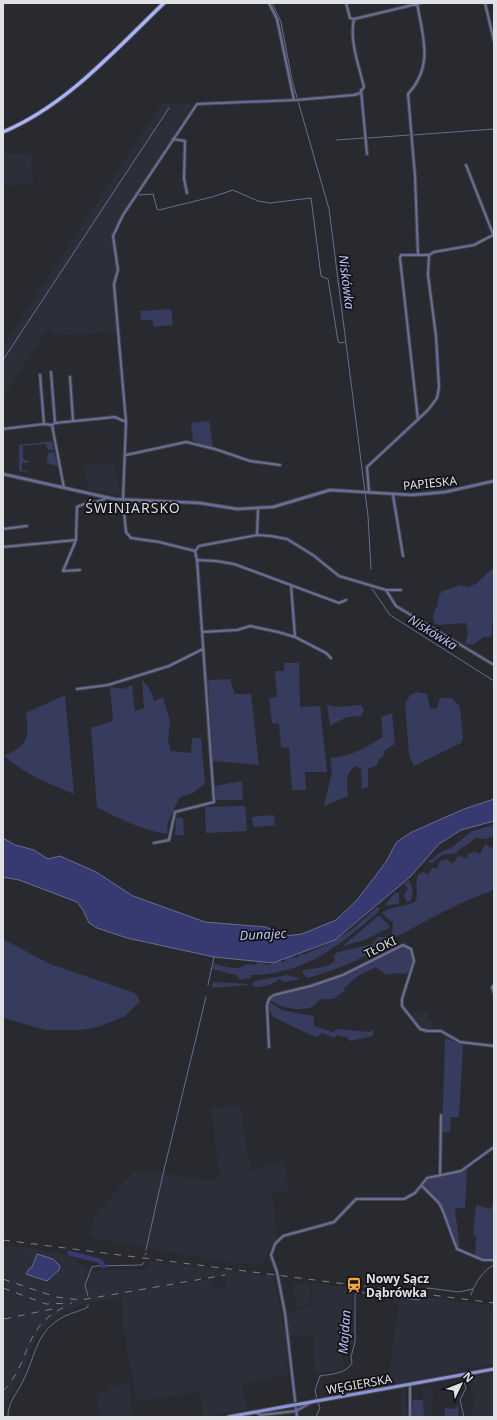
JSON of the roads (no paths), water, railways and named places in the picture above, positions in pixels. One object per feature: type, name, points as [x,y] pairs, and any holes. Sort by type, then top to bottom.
[{"type":"main road","points":[[3,132],[45,109],[66,94],[164,3]]},
{"type":"main road","name":"WĘGIERSKA","points":[[228,1417],[494,1369]]},
{"type":"street","points":[[269,3],[277,19],[295,100]]},
{"type":"street","points":[[346,3],[350,18],[354,19],[421,3]]},
{"type":"street","points":[[417,3],[426,55],[417,84],[408,94],[418,255]]},
{"type":"street","points":[[485,3],[494,41]]},
{"type":"street","points":[[195,551],[159,542],[131,538],[126,532],[123,500],[126,455],[126,422],[114,284],[118,270],[113,236],[123,215],[193,109],[201,102],[301,100],[354,95],[361,90],[364,87],[354,41],[352,26],[354,19]]},
{"type":"street","points":[[361,90],[367,154]]},
{"type":"street","points":[[173,139],[185,141],[184,179],[187,193]]},
{"type":"street","points":[[418,420],[400,258],[401,255],[429,255],[434,252],[474,245],[494,234],[466,164]]},
{"type":"street","points":[[369,492],[367,467],[436,402],[439,390],[436,336],[428,275],[429,255]]},
{"type":"street","points":[[51,372],[55,423]]},
{"type":"street","points":[[40,375],[44,424]]},
{"type":"street","points":[[70,377],[73,421]]},
{"type":"street","points":[[52,426],[55,423],[115,417],[126,422]]},
{"type":"street","points":[[3,429],[44,424],[52,426]]},
{"type":"street","points":[[52,426],[64,488]]},
{"type":"street","points":[[126,455],[186,442],[215,449],[250,462],[280,465]]},
{"type":"street","name":"PAPIESKA","points":[[3,474],[123,500],[200,504],[237,509],[258,509],[284,504],[325,491],[338,490],[393,495],[445,492],[494,481]]},
{"type":"street","points":[[393,495],[403,556]]},
{"type":"street","points":[[80,570],[62,571],[76,540],[77,507],[85,502],[104,501],[108,497]]},
{"type":"street","points":[[257,535],[258,509]]},
{"type":"street","points":[[3,529],[27,526]]},
{"type":"street","points":[[195,551],[199,546],[257,535],[287,539],[313,555],[339,576],[375,585],[386,590],[401,590]]},
{"type":"street","points":[[3,547],[76,540]]},
{"type":"street","points":[[154,843],[169,840],[175,812],[214,802],[197,560],[195,551]]},
{"type":"street","points":[[197,560],[234,564],[339,603],[346,600]]},
{"type":"street","points":[[291,585],[295,637]]},
{"type":"street","points":[[386,590],[396,606],[494,665]]},
{"type":"street","points":[[202,632],[237,630],[250,626],[295,637],[326,653],[330,658]]},
{"type":"street","points":[[77,689],[108,685],[169,666],[203,649]]},
{"type":"street","name":"TŁOKI","points":[[269,1046],[267,1000],[270,997],[278,993],[311,986],[343,975],[403,945],[411,950],[414,957],[402,999],[402,1006],[416,1026],[427,1031],[441,1031],[460,1042],[494,1046]]},
{"type":"street","points":[[494,985],[492,987],[494,993]]},
{"type":"street","points":[[440,1175],[441,1115]]},
{"type":"street","points":[[297,1417],[285,1313],[277,1272],[271,1255],[275,1244],[289,1234],[336,1221],[345,1209],[356,1199],[404,1199],[415,1193],[427,1178],[461,1171],[494,1147]]},
{"type":"street","points":[[422,1186],[439,1203],[457,1248],[483,1260],[494,1260]]},
{"type":"street","points":[[410,1384],[410,1417]]},
{"type":"street","points":[[256,1412],[261,1415],[296,1411],[311,1402]]},
{"type":"water","name":"Dunajec","points":[[494,799],[494,821],[461,830],[439,844],[410,877],[335,940],[273,963],[214,957],[127,938],[97,928],[89,923],[83,910],[77,902],[19,880],[3,877],[3,838],[15,845],[34,850],[48,859],[60,856],[96,872],[133,896],[205,922],[266,927],[285,936],[302,934],[336,920],[357,900],[386,862],[396,843],[401,839],[412,832],[464,809]]},
{"type":"water","points":[[37,1254],[53,1259],[60,1266],[59,1270],[47,1281],[26,1274],[32,1267]]},
{"type":"waterway","name":"Niskówka","points":[[272,3],[281,22],[292,80],[329,209],[368,516],[371,569]]},
{"type":"waterway","points":[[3,360],[169,108]]},
{"type":"waterway","points":[[413,135],[494,129]]},
{"type":"waterway","points":[[368,138],[409,135]]},
{"type":"waterway","points":[[336,140],[364,138]]},
{"type":"waterway","points":[[139,195],[153,194],[157,209],[159,210],[212,197],[233,190],[258,201],[270,203],[311,198],[321,276],[328,279],[338,341],[340,343],[345,342]]},
{"type":"waterway","name":"Niskówka","points":[[372,589],[390,615],[494,681]]},
{"type":"waterway","points":[[208,985],[214,957]]},
{"type":"waterway","points":[[146,1250],[206,997]]},
{"type":"waterway","points":[[69,1253],[100,1261],[104,1266]]},
{"type":"waterway","points":[[88,1296],[85,1285],[92,1267],[142,1265],[144,1262]]},
{"type":"waterway","points":[[471,1295],[474,1286],[480,1277],[494,1265]]},
{"type":"waterway","name":"Majdan","points":[[424,1291],[428,1288],[459,1292],[473,1289]]},
{"type":"waterway","name":"Majdan","points":[[317,1399],[315,1390],[320,1376],[342,1371],[349,1367],[352,1363],[351,1357],[355,1342],[355,1295],[358,1292],[419,1300],[422,1297]]},
{"type":"waterway","points":[[8,1417],[11,1402],[23,1381],[42,1336],[55,1322],[68,1315],[83,1310],[88,1307],[88,1305]]},
{"type":"waterway","points":[[463,1379],[466,1388],[460,1400],[464,1417]]},
{"type":"waterway","name":"Majdan","points":[[316,1417],[320,1408],[318,1402]]},
{"type":"railway","points":[[3,1240],[494,1303]]},
{"type":"railway","points":[[3,1279],[56,1297],[81,1300],[225,1275]]},
{"type":"railway","points":[[3,1288],[46,1304],[72,1303]]},
{"type":"railway","points":[[3,1391],[19,1368],[34,1334],[52,1314],[67,1306]]},
{"type":"railway","points":[[4,1319],[57,1308]]},
{"type":"place","name":"Nowy Sącz Dąbrówka","points":[[354,1285]]},
{"type":"district","name":"ŚWINIARSKO","points":[[133,507]]}]
